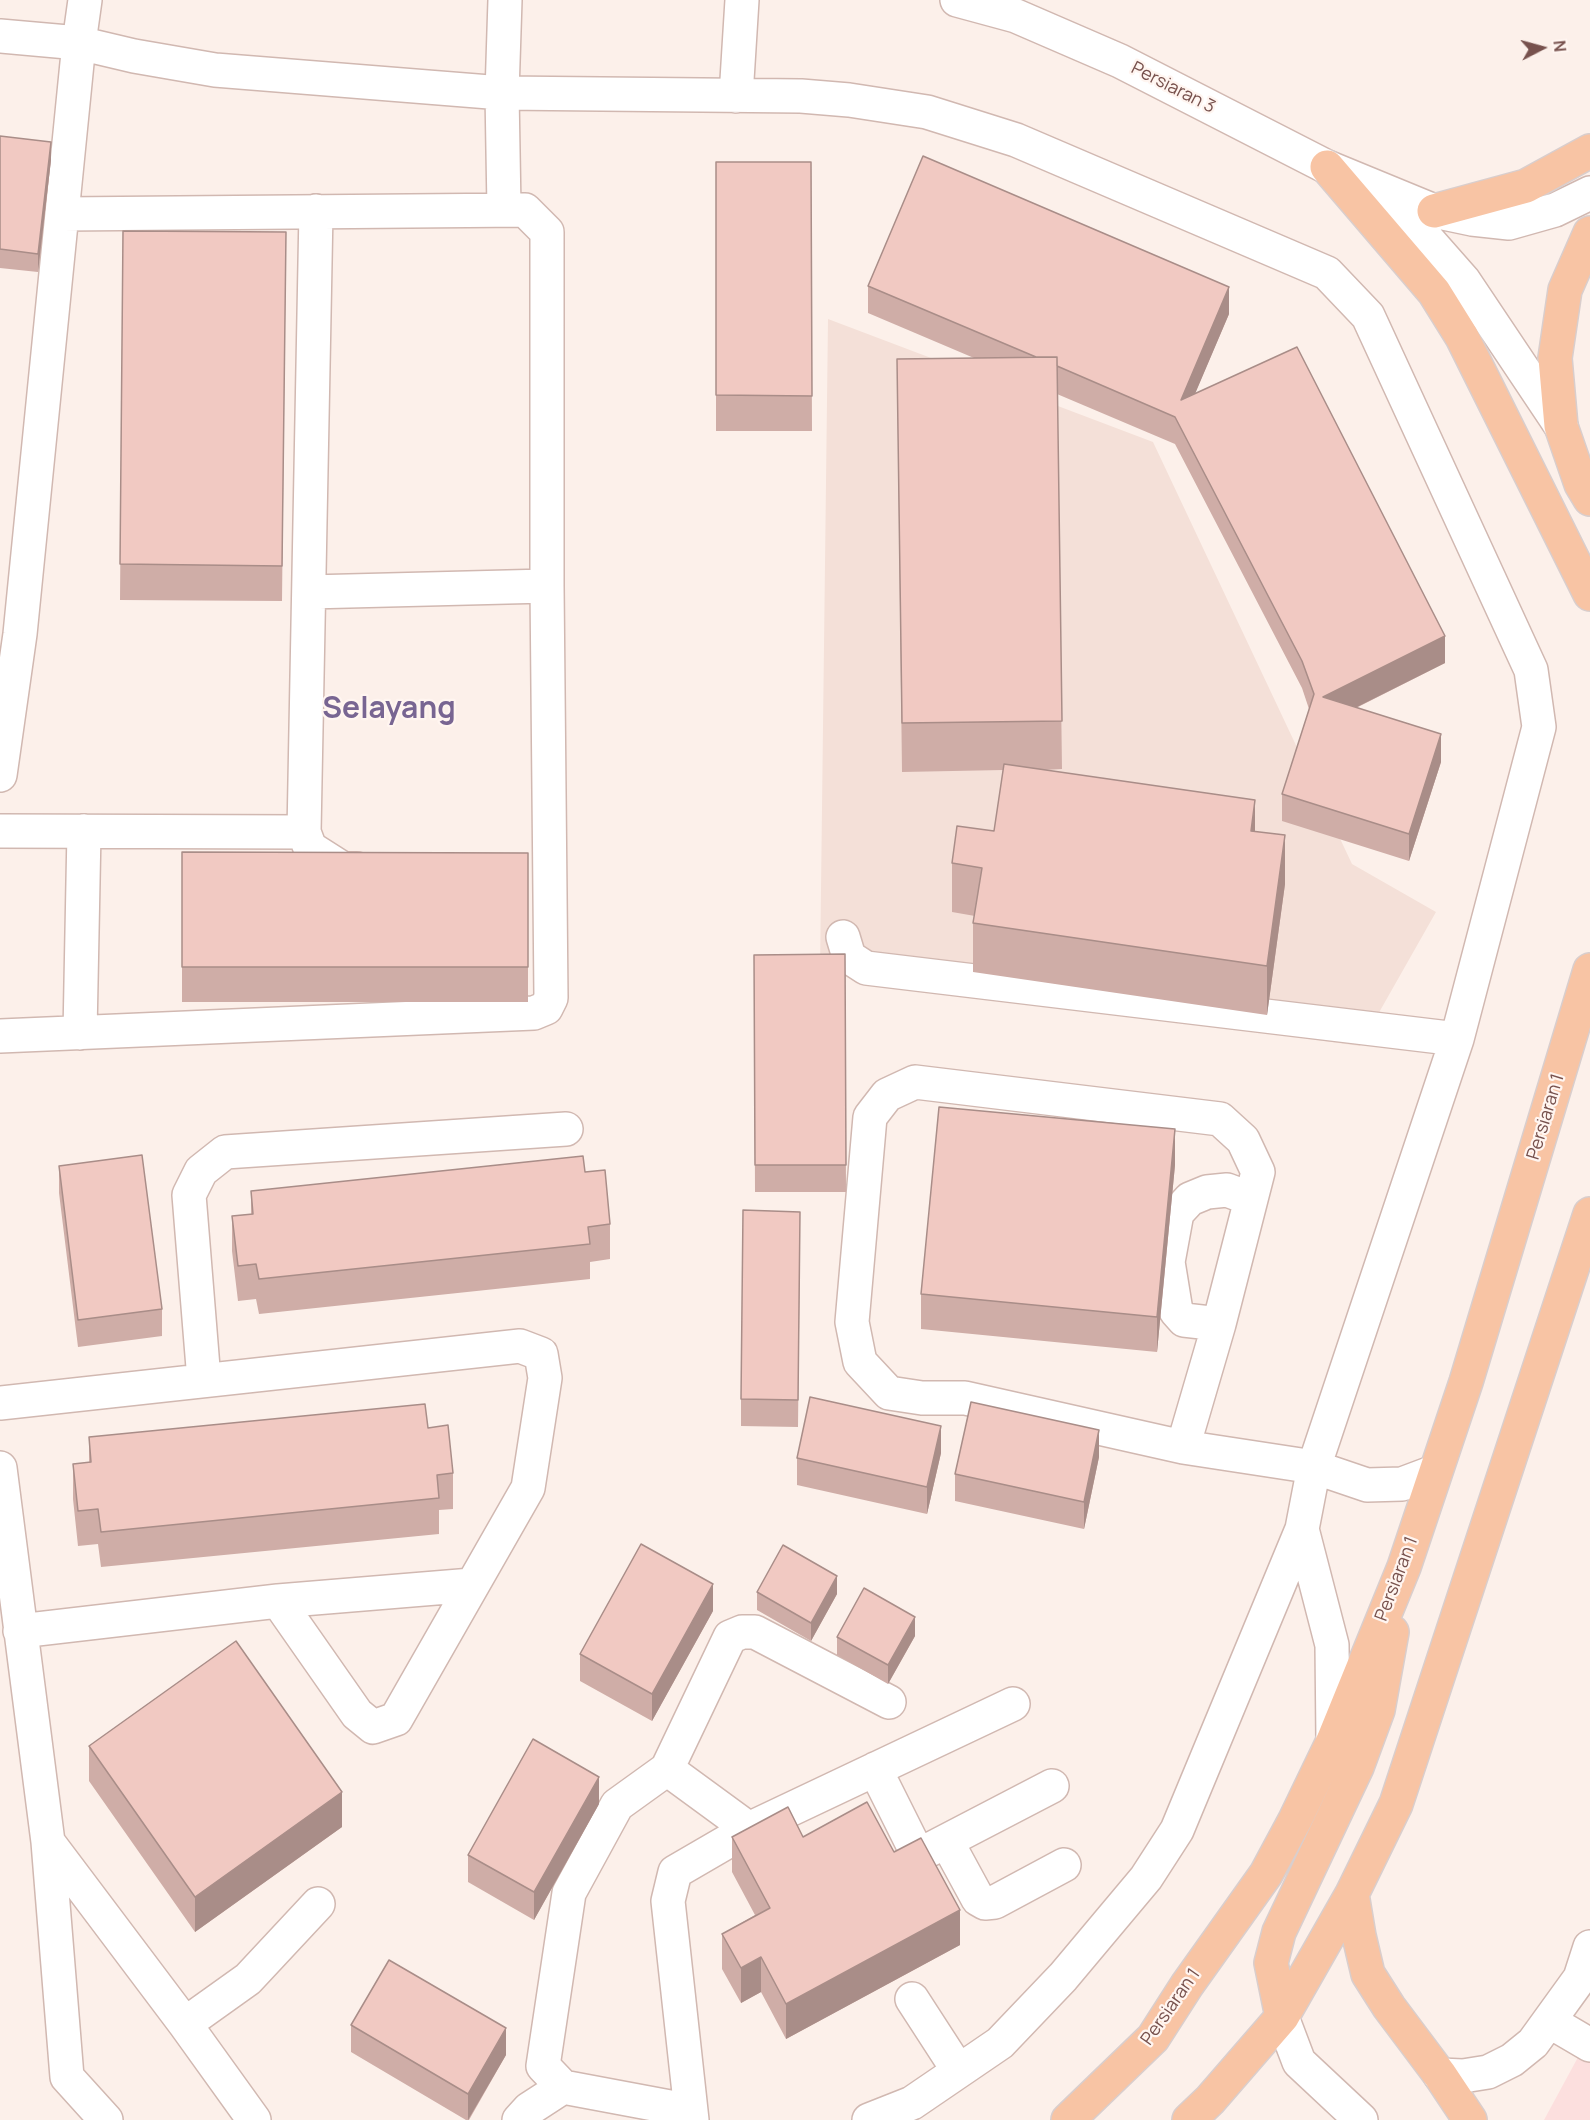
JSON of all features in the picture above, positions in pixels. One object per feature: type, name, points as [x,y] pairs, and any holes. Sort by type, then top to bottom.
[{"type":"main road","points":[[1434,211],[1526,186],[1590,151]]},
{"type":"main road","points":[[1327,167],[1434,292],[1462,337],[1590,594]]},
{"type":"main road","points":[[1590,232],[1565,290],[1555,358],[1561,426],[1581,484],[1590,499]]},
{"type":"main road","name":"Persiaran 1","points":[[1068,2120],[1153,2038],[1187,1985],[1266,1874],[1333,1741],[1404,1567],[1466,1382],[1590,969]]},
{"type":"main road","points":[[1189,2120],[1210,2100],[1282,2017],[1352,1894],[1396,1804],[1590,1214]]},
{"type":"main road","points":[[1282,2017],[1271,1964],[1278,1932],[1357,1767],[1378,1710],[1404,1567]]},
{"type":"main road","points":[[1352,1894],[1368,1974],[1470,2120]]},
{"type":"street","points":[[0,775],[4,733],[20,634],[85,0]]},
{"type":"street","points":[[504,209],[502,93],[505,0]]},
{"type":"street","points":[[736,96],[742,0]]},
{"type":"street","name":"Persiaran 3","points":[[957,0],[1016,16],[1120,61],[1327,167],[1434,211],[1472,219],[1509,223],[1556,210],[1590,193]]},
{"type":"street","points":[[0,36],[79,43],[134,56],[215,70],[502,93],[801,96],[849,100],[927,112],[1016,140],[1327,273],[1368,316],[1531,670],[1539,727],[1457,1039],[1314,1467],[1302,1530],[1177,1830],[1146,1878],[1063,1977],[1000,2043],[958,2070],[916,2111],[869,2120]]},
{"type":"street","name":"Persiaran 3","points":[[1383,189],[1464,281],[1561,426]]},
{"type":"street","points":[[0,1036],[534,1013],[546,1008],[551,998],[547,586],[547,232],[525,210],[504,209],[63,213]]},
{"type":"street","points":[[316,211],[304,832],[310,848],[343,868],[389,869]]},
{"type":"street","points":[[309,591],[547,586]]},
{"type":"street","points":[[0,831],[304,832]]},
{"type":"street","points":[[80,1033],[84,831]]},
{"type":"street","points":[[515,870],[549,870]]},
{"type":"street","points":[[843,937],[849,957],[866,968],[1457,1039]]},
{"type":"street","points":[[1183,1447],[1219,1324],[1258,1172],[1243,1140],[1221,1119],[915,1082],[886,1095],[870,1117],[852,1322],[860,1362],[889,1393],[922,1398],[965,1398],[1183,1447],[1314,1467],[1367,1485],[1402,1484],[1434,1472]]},
{"type":"street","points":[[204,1380],[189,1196],[201,1171],[225,1152],[566,1129]]},
{"type":"street","points":[[1219,1324],[1184,1320],[1176,1311],[1168,1262],[1177,1213],[1190,1199],[1207,1192],[1227,1190],[1251,1199]]},
{"type":"street","points":[[0,1403],[520,1346],[541,1354],[544,1378],[528,1488],[396,1719],[373,1727],[357,1714],[278,1601]]},
{"type":"street","points":[[0,1468],[48,1842],[72,2120]]},
{"type":"street","points":[[1302,1530],[1332,1645],[1333,1741]]},
{"type":"street","points":[[20,1631],[278,1601],[472,1585]]},
{"type":"street","points":[[889,1702],[755,1632],[742,1632],[730,1637],[667,1769],[617,1805],[569,1893],[543,2066],[563,2087],[691,2115],[668,1901],[675,1872],[749,1829],[1013,1704]]},
{"type":"street","points":[[667,1769],[749,1829]]},
{"type":"street","points":[[875,1769],[912,1843],[920,1850],[929,1850],[947,1842],[1053,1786]]},
{"type":"street","points":[[48,1842],[254,2120]]},
{"type":"street","points":[[947,1842],[978,1899],[985,1903],[995,1902],[1064,1865]]},
{"type":"street","points":[[185,2025],[248,1978],[318,1904]]},
{"type":"street","points":[[1440,2076],[1463,2076],[1488,2072],[1512,2060],[1533,2043],[1587,1969]]},
{"type":"street","points":[[912,1999],[958,2070]]},
{"type":"street","points":[[1282,2017],[1299,2062],[1361,2120]]},
{"type":"street","points":[[1550,2021],[1590,2045]]},
{"type":"street","points":[[67,2077],[106,2120]]},
{"type":"street","points":[[519,2120],[529,2109],[563,2087]]},
{"type":"shaded area","points":[[828,319],[1153,442],[1352,864],[1436,912],[1360,1046],[820,971]]},
{"type":"shaded area","points":[[1590,2035],[1590,2120],[1544,2120]]},
{"type":"building","points":[[0,136],[51,142],[38,254],[0,249]]},
{"type":"building","points":[[923,156],[1229,287],[1181,400],[1297,347],[1445,636],[1323,697],[1441,734],[1409,834],[1282,794],[1314,694],[1302,661],[1175,417],[1057,366],[1057,357],[1036,357],[868,286]]},
{"type":"building","points":[[716,162],[811,162],[812,396],[716,395]]},
{"type":"building","points":[[123,231],[286,232],[282,566],[120,564]]},
{"type":"building","points":[[1057,357],[1062,721],[902,723],[897,359]]},
{"type":"building","points":[[1004,764],[1255,800],[1251,831],[1285,835],[1267,966],[973,923],[982,868],[952,863],[957,826],[994,831]]},
{"type":"building","points":[[182,852],[528,853],[528,967],[182,967]]},
{"type":"building","points":[[845,954],[846,1165],[755,1165],[754,955]]},
{"type":"building","points":[[939,1107],[1175,1129],[1157,1317],[921,1294]]},
{"type":"building","points":[[142,1155],[162,1309],[78,1320],[59,1166]]},
{"type":"building","points":[[583,1156],[585,1172],[605,1170],[610,1224],[588,1227],[590,1244],[259,1279],[256,1264],[238,1266],[232,1216],[253,1214],[251,1191]]},
{"type":"building","points":[[743,1210],[800,1212],[798,1400],[741,1399]]},
{"type":"building","points":[[810,1397],[941,1426],[927,1487],[797,1458]]},
{"type":"building","points":[[971,1402],[1099,1430],[1084,1502],[955,1474]]},
{"type":"building","points":[[425,1404],[428,1428],[448,1425],[453,1473],[437,1475],[439,1498],[101,1532],[98,1509],[78,1511],[73,1464],[91,1462],[89,1437]]},
{"type":"building","points":[[641,1544],[713,1584],[652,1694],[580,1654]]},
{"type":"building","points":[[783,1545],[837,1576],[811,1623],[757,1592]]},
{"type":"building","points":[[864,1588],[915,1617],[888,1665],[837,1637]]},
{"type":"building","points":[[236,1641],[342,1792],[195,1897],[89,1746]]},
{"type":"building","points":[[533,1739],[599,1777],[534,1892],[468,1855]]},
{"type":"building","points":[[867,1802],[894,1852],[921,1838],[960,1910],[786,2004],[761,1957],[741,1968],[722,1934],[770,1908],[732,1837],[788,1807],[803,1837]]},
{"type":"building","points":[[389,1960],[506,2028],[468,2094],[351,2025]]},
{"type":"district","name":"Selayang","points":[[389,710]]}]
